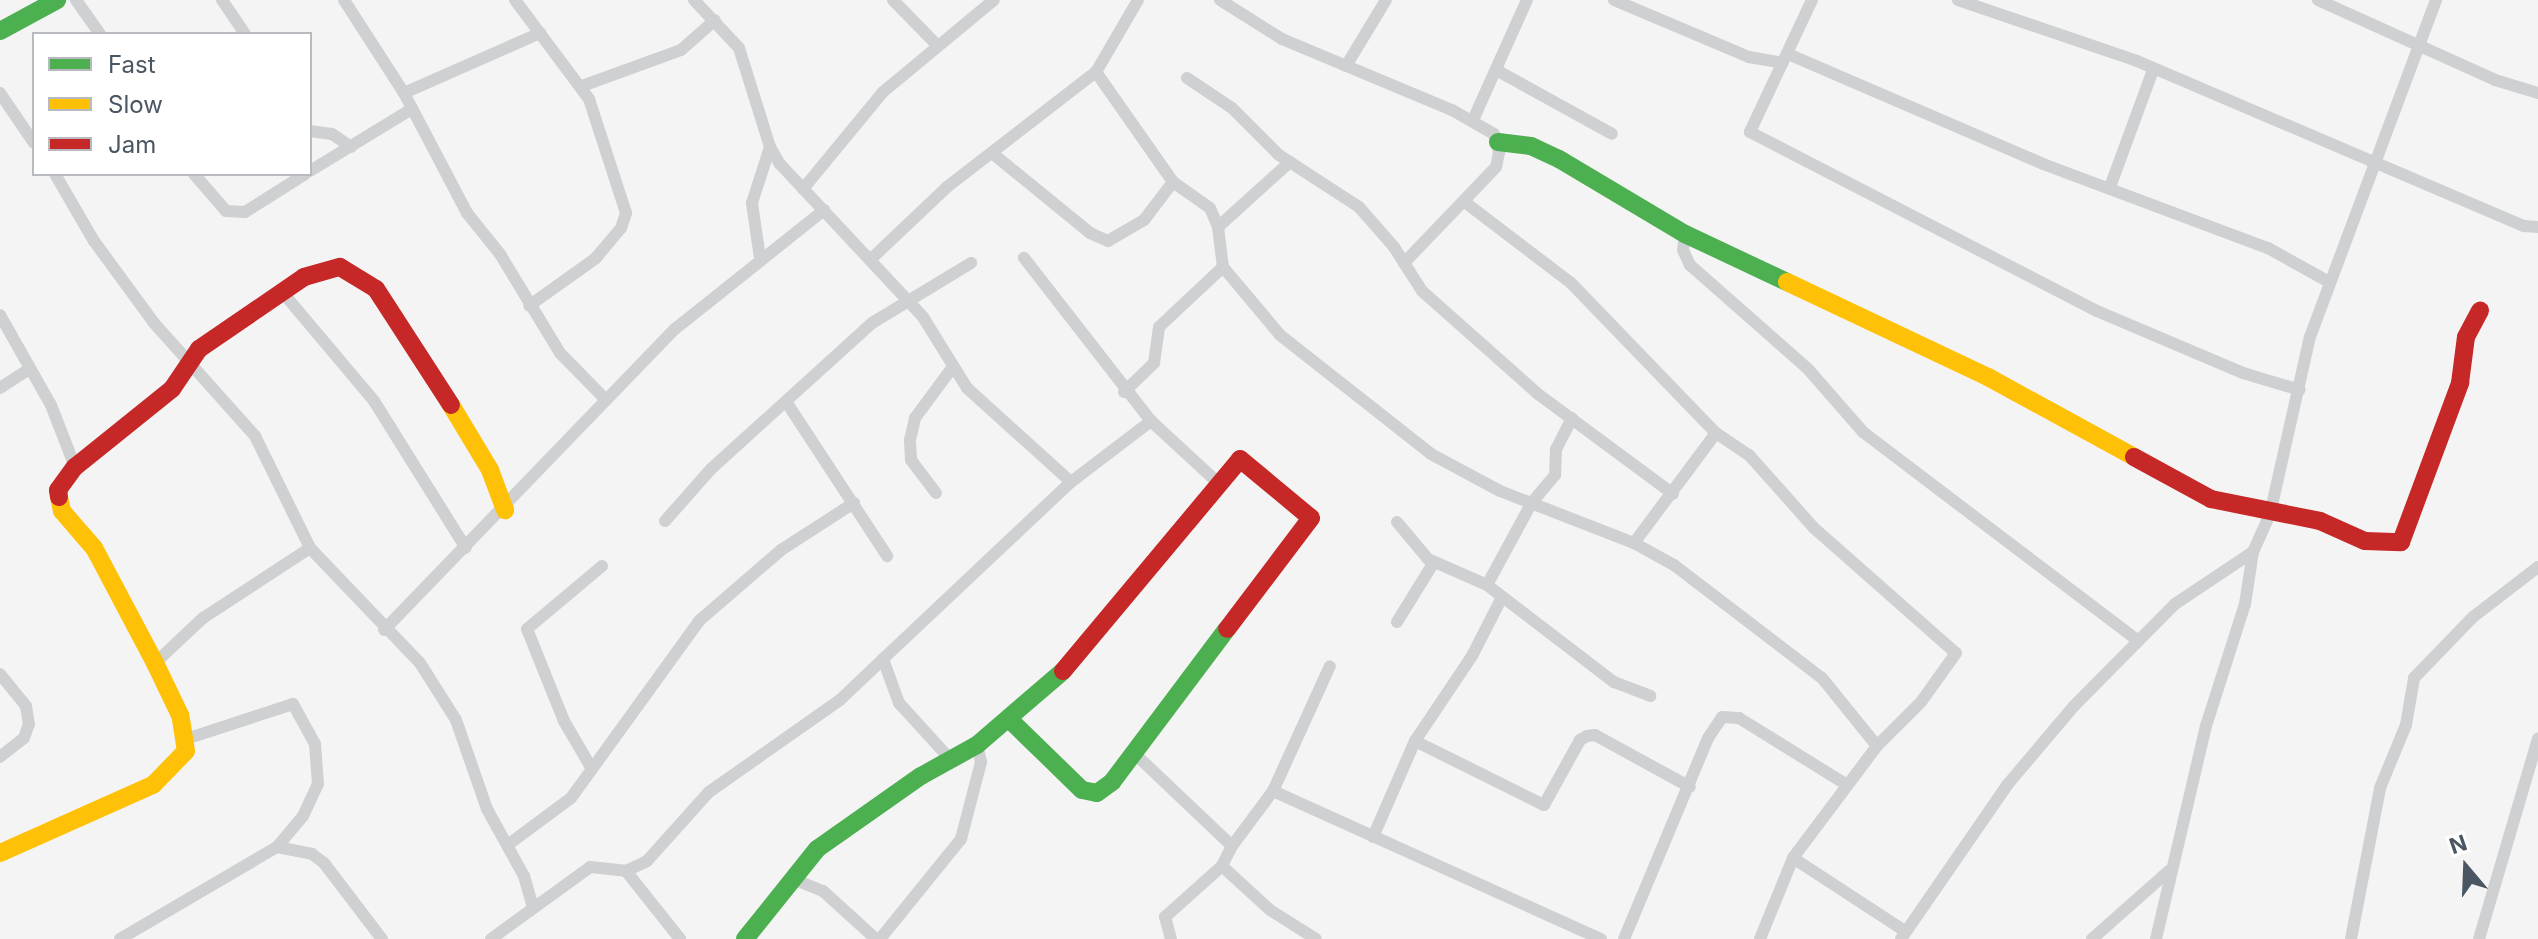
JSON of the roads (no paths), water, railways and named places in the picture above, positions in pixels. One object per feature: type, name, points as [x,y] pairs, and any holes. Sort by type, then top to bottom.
[{"type":"street","points":[[0,31],[57,0]]},
{"type":"street","points":[[76,0],[99,32]]},
{"type":"street","points":[[222,0],[244,32]]},
{"type":"street","points":[[344,0],[404,93],[410,110],[467,213],[500,254],[560,353],[606,400]]},
{"type":"street","points":[[515,0],[582,86],[600,126],[626,213],[621,228],[596,258],[529,306]]},
{"type":"street","points":[[694,0],[715,20],[746,64],[770,147],[803,189],[906,298],[952,368],[1071,482]]},
{"type":"street","points":[[893,0],[936,44]]},
{"type":"street","points":[[803,189],[883,92],[936,44],[994,0]]},
{"type":"street","points":[[870,260],[992,153],[1096,72],[1138,0]]},
{"type":"street","points":[[1220,0],[1243,6],[1282,39],[1473,120],[1498,142],[1531,146],[1559,159],[1685,234],[1988,377],[2211,499],[2270,514],[2320,521],[2365,541],[2401,542],[2460,383],[2466,337],[2480,311]]},
{"type":"street","points":[[1346,66],[1386,0]]},
{"type":"street","points":[[1473,120],[1498,71],[1527,0]]},
{"type":"street","points":[[1614,0],[1749,57],[1785,59],[2268,248],[2329,282]]},
{"type":"street","points":[[1812,0],[1750,132],[1877,202],[1982,247],[2097,311],[2243,373],[2300,390]]},
{"type":"street","points":[[1958,0],[2153,70],[2378,162],[2524,226],[2538,227]]},
{"type":"street","points":[[2318,0],[2419,42],[2495,80],[2538,93]]},
{"type":"street","points":[[2156,939],[2206,726],[2245,604],[2253,552],[2270,514],[2329,282],[2378,162],[2436,0]]},
{"type":"street","points":[[582,86],[681,50],[715,20]]},
{"type":"street","points":[[404,93],[540,33]]},
{"type":"street","points":[[2110,187],[2153,70]]},
{"type":"street","points":[[1498,71],[1612,134]]},
{"type":"street","points":[[1096,72],[1173,182],[1210,208],[1218,227],[1223,267],[1280,335],[1431,454],[1531,504],[1634,543],[1697,581],[1822,678],[1877,746]]},
{"type":"street","points":[[1187,78],[1219,98],[1290,162],[1359,207],[1422,291],[1572,418],[1673,494]]},
{"type":"street","points":[[0,93],[32,140]]},
{"type":"street","points":[[312,171],[410,110]]},
{"type":"street","points":[[312,131],[332,134],[351,147]]},
{"type":"street","points":[[1404,263],[1466,203],[1496,167],[1498,142]]},
{"type":"street","points":[[760,258],[752,203],[770,147]]},
{"type":"street","points":[[992,153],[1090,233],[1108,241],[1144,220],[1173,182]]},
{"type":"street","points":[[1218,227],[1290,162]]},
{"type":"street","points":[[56,176],[94,241],[154,323],[255,436],[310,548],[384,630],[420,663],[456,720],[487,809],[509,844],[533,908]]},
{"type":"street","points":[[196,176],[226,211],[245,212],[303,176]]},
{"type":"street","points":[[1466,203],[1571,283],[1716,433],[1749,455],[1814,528],[1956,653],[1921,702],[1877,746],[1793,858],[1760,939]]},
{"type":"street","points":[[384,630],[505,510],[675,329],[760,258],[824,210]]},
{"type":"street","points":[[1685,234],[1683,250],[1690,265],[1808,369],[1863,432],[2138,641]]},
{"type":"street","points":[[1024,258],[1105,360],[1124,392],[1217,482]]},
{"type":"street","points":[[665,521],[711,469],[906,298],[971,263]]},
{"type":"street","points":[[0,853],[153,785],[179,763],[186,739],[155,663],[94,548],[62,511],[58,490],[75,467],[172,389],[192,364],[199,349],[284,294],[304,277],[340,267],[376,289],[469,432],[505,510]]},
{"type":"street","points":[[1124,392],[1154,363],[1159,327],[1223,267]]},
{"type":"street","points":[[284,294],[393,428],[466,548]]},
{"type":"street","points":[[0,315],[51,405],[75,467]]},
{"type":"street","points":[[936,493],[911,460],[910,440],[915,418],[952,368]]},
{"type":"street","points":[[0,388],[29,369]]},
{"type":"street","points":[[787,403],[887,556]]},
{"type":"street","points":[[1487,585],[1531,504],[1555,475],[1556,449],[1572,418]]},
{"type":"street","points":[[491,939],[590,867],[626,871],[647,861],[709,792],[840,700],[1071,482],[1151,421]]},
{"type":"street","points":[[1634,543],[1716,433]]},
{"type":"street","points":[[745,939],[817,849],[849,823],[977,745],[1010,720],[1062,672],[1217,482],[1240,459],[1246,461],[1311,522],[1112,782],[1089,793],[1010,720]]},
{"type":"street","points":[[509,844],[554,814],[592,769],[700,620],[781,550],[854,503]]},
{"type":"street","points":[[1397,522],[1434,562],[1472,574],[1614,682],[1650,696]]},
{"type":"street","points":[[155,663],[203,618],[310,548]]},
{"type":"street","points":[[1793,858],[1903,935],[2008,784],[2138,641],[2175,604],[2253,552]]},
{"type":"street","points":[[1397,622],[1434,562]]},
{"type":"street","points":[[592,769],[559,710],[527,629],[602,566]]},
{"type":"street","points":[[2351,939],[2380,788],[2406,725],[2414,678],[2473,617],[2538,567]]},
{"type":"street","points":[[1373,837],[1415,741],[1472,656],[1502,597]]},
{"type":"street","points":[[883,659],[899,703],[950,759]]},
{"type":"street","points":[[1171,939],[1165,917],[1222,866],[1232,846],[1273,791],[1330,666]]},
{"type":"street","points":[[0,674],[26,706],[29,724],[24,738],[0,757]]},
{"type":"street","points":[[120,939],[277,847],[303,816],[318,784],[315,744],[293,704],[186,739]]},
{"type":"street","points":[[1624,939],[1708,738],[1722,717],[1731,713],[1847,785]]},
{"type":"street","points":[[1415,741],[1544,805],[1580,740],[1595,735],[1690,787]]},
{"type":"street","points":[[2479,939],[2538,739]]},
{"type":"street","points":[[793,879],[823,891],[878,939],[961,839],[981,762],[977,745]]},
{"type":"street","points":[[1134,753],[1232,846]]},
{"type":"street","points":[[1273,791],[1601,939]]},
{"type":"street","points":[[277,847],[312,854],[324,863],[382,939]]},
{"type":"street","points":[[1222,866],[1270,910],[1313,938]]},
{"type":"street","points":[[2092,939],[2171,868]]},
{"type":"street","points":[[626,871],[680,939]]}]
